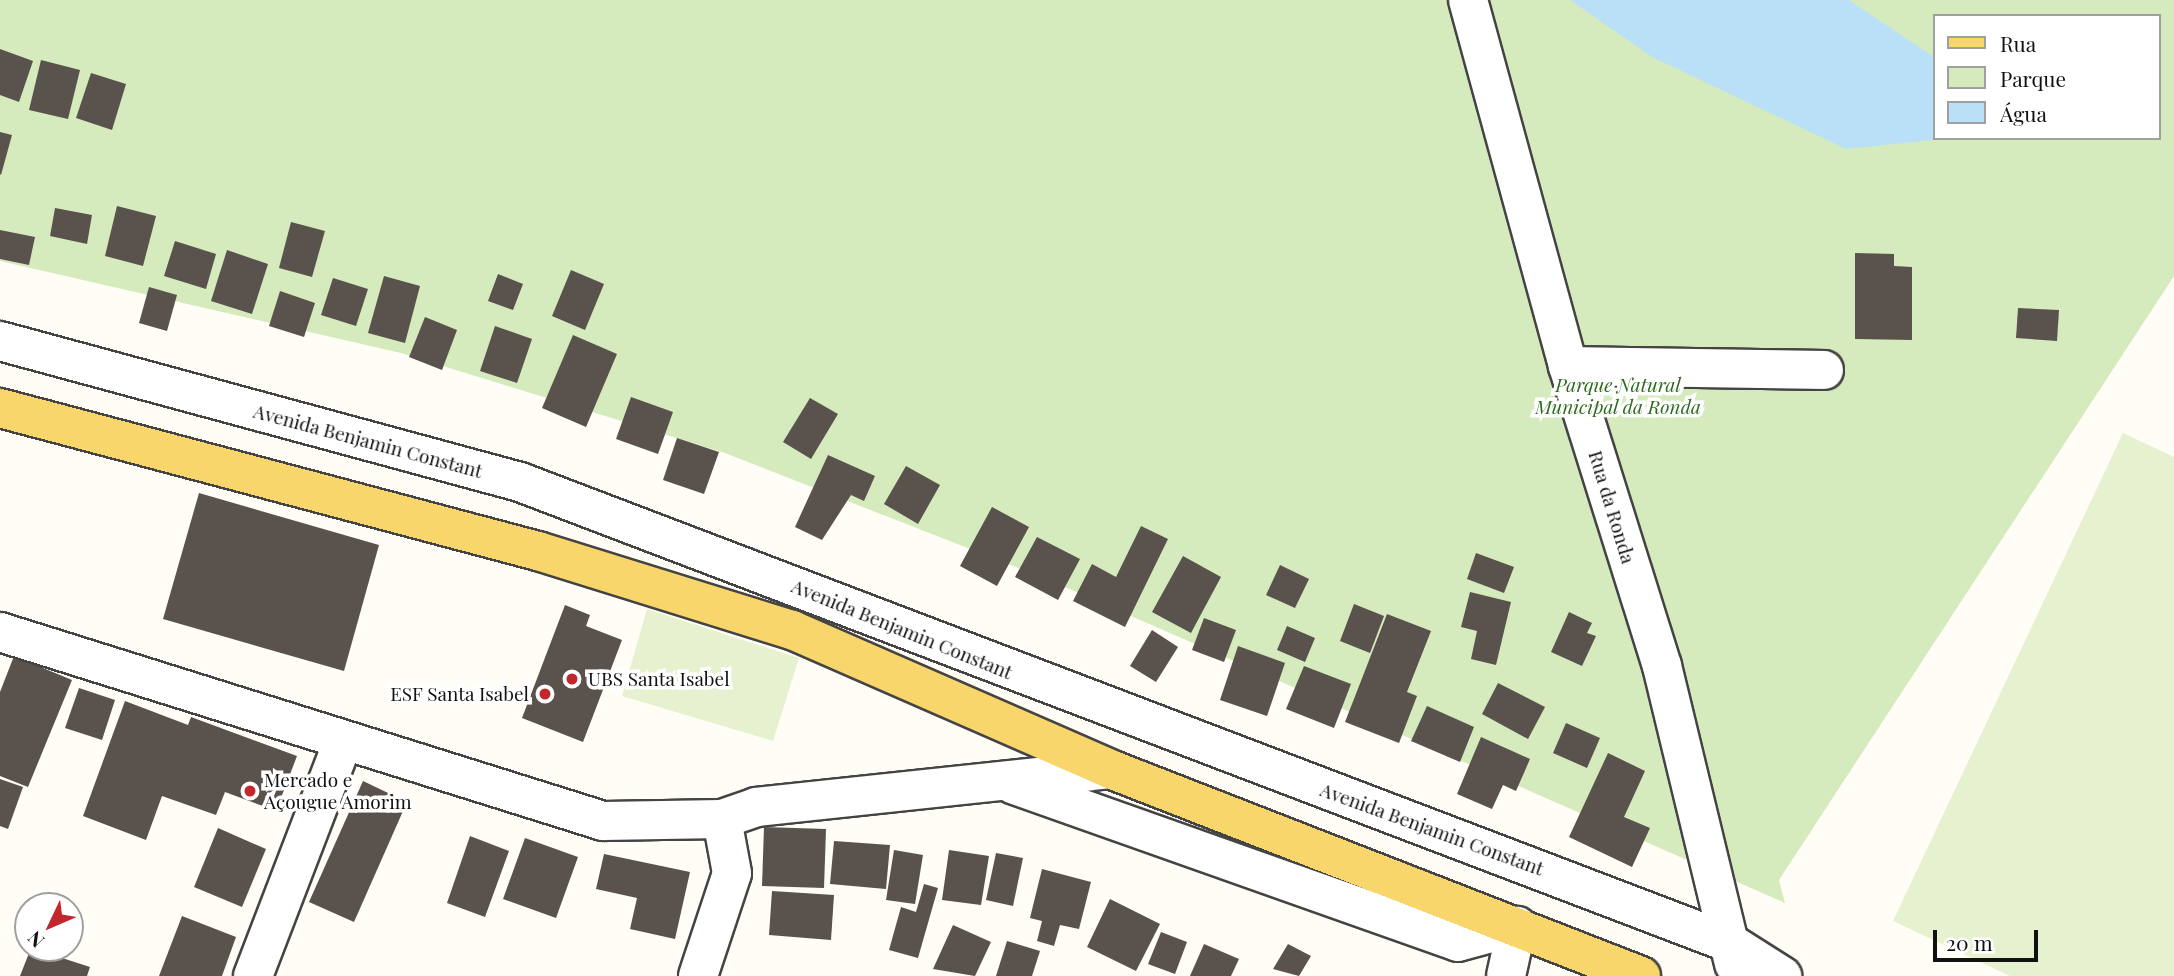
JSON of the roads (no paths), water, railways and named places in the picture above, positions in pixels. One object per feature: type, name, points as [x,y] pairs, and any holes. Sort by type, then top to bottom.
[{"type":"main road","points":[[0,408],[538,551],[792,630],[1110,769],[1641,976]]},
{"type":"street","name":"Rua da Ronda","points":[[1468,0],[1568,366],[1662,666],[1733,960]]},
{"type":"street","name":"Avenida Benjamin Constant","points":[[0,341],[520,482],[1733,960],[1782,976]]},
{"type":"street","points":[[1568,366],[1824,370]]},
{"type":"street","points":[[0,632],[603,821],[722,819],[756,807],[1110,769]]},
{"type":"street","points":[[253,976],[343,741]]},
{"type":"street","points":[[1000,780],[1458,942],[1517,926],[1506,976]]},
{"type":"street","points":[[698,976],[732,873],[722,819]]},
{"type":"water","points":[[1570,0],[1849,0],[1932,56],[1933,140],[1846,149],[1652,57]]},
{"type":"place","name":"UBS Santa Isabel","points":[[572,679]]},
{"type":"place","name":"ESF Santa Isabel","points":[[545,694]]},
{"type":"place","name":"Mercado e Açougue Amorim","points":[[250,791]]},
{"type":"park label","name":"Parque Natural Municipal da Ronda","points":[[1618,396]]}]
